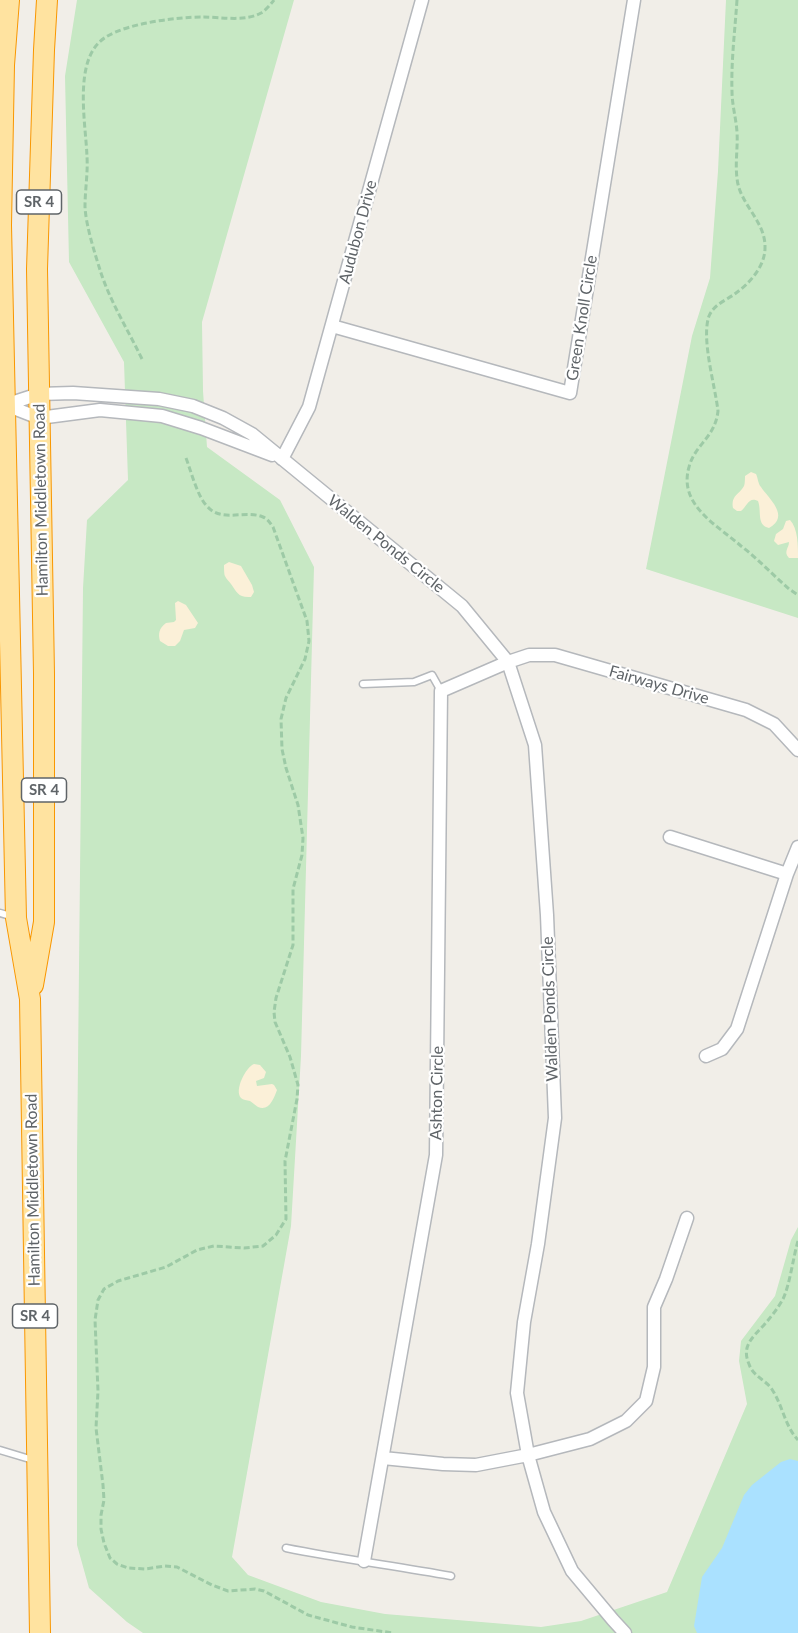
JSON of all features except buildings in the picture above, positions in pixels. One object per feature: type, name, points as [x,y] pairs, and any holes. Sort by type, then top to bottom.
[{"type":"highway","name":"Hamilton Middletown Road","points":[[9,0],[4,65],[2,183],[8,915],[30,999]]},
{"type":"highway","name":"Hamilton Middletown Road","points":[[40,1633],[30,999],[44,922],[44,674],[38,269],[47,0]]},
{"type":"street","name":"Audubon Drive","points":[[282,459],[309,407],[422,0]]},
{"type":"street","name":"Green Knoll Circle","points":[[332,326],[570,393],[634,0]]},
{"type":"street","name":"Walden Ponds Circle","points":[[3,404],[39,394],[73,393],[159,399],[193,406],[223,418],[252,434],[462,606],[507,662],[535,745],[547,915],[555,1118],[538,1244],[524,1322],[517,1393],[528,1455],[544,1512],[572,1571],[625,1633]]},
{"type":"street","name":"Walden Ponds Circle","points":[[3,404],[39,418],[100,410],[162,416],[201,428],[282,459]]},
{"type":"street","name":"Fairways Drive","points":[[507,662],[529,655],[555,655],[746,710],[774,724],[798,750]]},
{"type":"street","points":[[441,691],[507,662]]},
{"type":"street","name":"Ashton Circle","points":[[364,1561],[436,1155],[441,691]]},
{"type":"street","points":[[670,837],[787,874]]},
{"type":"street","points":[[706,1056],[722,1049],[737,1029],[787,874],[798,847]]},
{"type":"street","points":[[383,1458],[476,1465],[528,1455],[590,1439],[626,1421],[646,1401],[654,1367],[654,1307],[687,1218]]},
{"type":"lane","points":[[363,684],[414,682],[432,675],[441,691]]},
{"type":"lane","points":[[0,1450],[37,1461]]},
{"type":"lane","points":[[286,1548],[451,1576]]},
{"type":"path","points":[[142,359],[109,295],[100,271],[85,208],[88,178],[83,90],[90,55],[103,38],[131,27],[159,21],[199,17],[246,18],[261,13],[274,0]]},
{"type":"path","points":[[737,0],[732,89],[737,132],[736,178],[741,196],[756,217],[765,242],[765,250],[764,258],[752,278],[736,293],[716,306],[710,314],[707,338],[718,411],[717,420],[690,462],[687,488],[690,497],[704,516],[798,595]]},
{"type":"path","points":[[186,458],[202,500],[213,512],[225,516],[265,518],[273,527],[309,632],[305,659],[286,698],[281,719],[282,749],[298,805],[303,838],[302,855],[293,889],[293,945],[276,998],[274,1012],[275,1022],[297,1077],[298,1092],[285,1161],[286,1219],[276,1236],[263,1246],[244,1248],[214,1246],[197,1250],[166,1267],[118,1281],[104,1289],[98,1300],[95,1320],[98,1391],[96,1419],[104,1485],[101,1522],[104,1543],[110,1558],[117,1564],[128,1568],[177,1567],[228,1591],[255,1589],[264,1591],[308,1615],[352,1627],[393,1633]]},
{"type":"path","points":[[798,1241],[784,1297],[751,1338],[746,1353],[753,1373],[772,1389],[785,1421],[798,1440]]},
{"type":"green space","points":[[77,0],[294,0],[202,322],[207,447],[280,500],[314,567],[301,1056],[291,1226],[232,1557],[248,1575],[321,1602],[385,1614],[541,1627],[581,1621],[667,1592],[747,1404],[739,1361],[741,1341],[775,1296],[791,1240],[798,1227],[798,1633],[143,1633],[89,1588],[77,1545],[77,1157],[83,588],[87,520],[128,480],[124,362],[69,262],[65,76]]},
{"type":"green space","points":[[726,0],[798,0],[798,618],[646,569],[692,336],[710,278],[718,171]]},
{"type":"sand","points":[[751,472],[756,474],[760,486],[778,513],[775,523],[769,528],[762,524],[758,501],[750,501],[741,511],[733,508],[734,498],[744,486],[745,476]]},
{"type":"sand","points":[[790,520],[796,532],[798,558],[787,556],[789,542],[778,545],[774,541],[776,534],[783,529],[786,521]]},
{"type":"sand","points":[[229,562],[241,566],[252,585],[254,592],[251,597],[238,594],[226,578],[224,565]]},
{"type":"sand","points":[[178,601],[186,605],[198,623],[195,628],[184,630],[180,641],[175,646],[168,646],[160,641],[160,631],[166,623],[176,620],[175,603]]},
{"type":"sand","points":[[254,1064],[260,1065],[266,1072],[264,1078],[256,1081],[257,1086],[272,1084],[277,1090],[265,1108],[242,1099],[239,1094],[242,1079]]},
{"type":"water","points":[[790,1459],[798,1461],[798,1633],[697,1633],[694,1626],[702,1577],[722,1548],[744,1495],[752,1485],[781,1462]]}]
